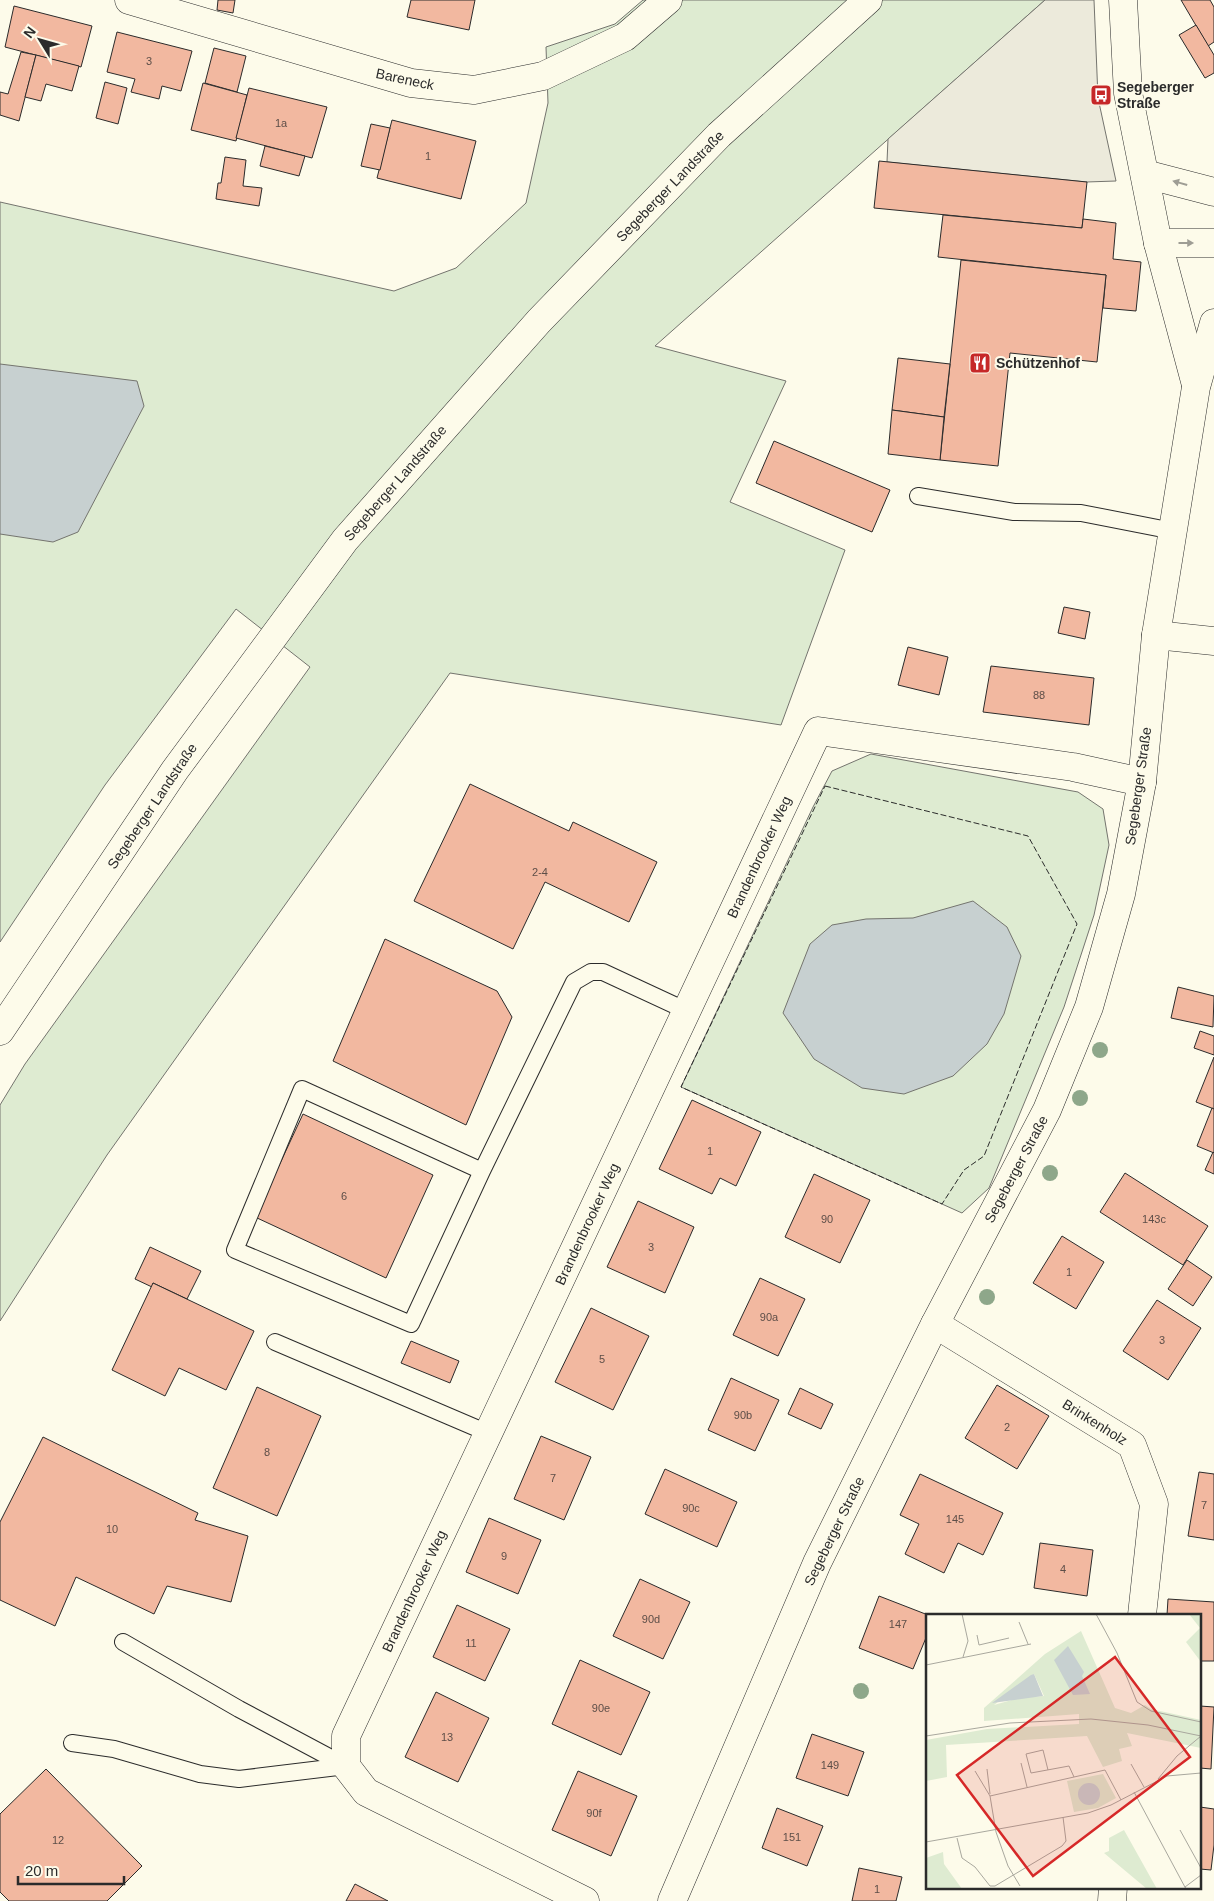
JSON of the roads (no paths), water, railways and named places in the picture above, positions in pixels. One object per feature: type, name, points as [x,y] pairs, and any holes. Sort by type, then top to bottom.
[{"type":"street","name":"Bareneck","points":[[129,0],[411,83],[474,90],[543,76],[625,37],[668,0]]},
{"type":"street","name":"Segeberger Landstraße","points":[[0,1031],[175,770],[344,540],[546,314],[719,135],[868,0]]},
{"type":"street","name":"Segeberger Straße","points":[[1123,0],[1128,92],[1158,243],[1196,386]]},
{"type":"street","points":[[1145,174],[1214,192]]},
{"type":"street","points":[[1158,243],[1214,243]]},
{"type":"street","name":"Segeberger Straße","points":[[672,1901],[817,1563],[935,1324],[1047,1110],[1089,1007],[1121,894],[1142,782],[1156,635],[1196,386],[1214,323]]},
{"type":"street","points":[[1156,635],[1214,641]]},
{"type":"street","name":"Brandenbrooker Weg","points":[[346,1766],[346,1736],[818,731],[1073,767],[1142,782]]},
{"type":"street","name":"Brinkenholz","points":[[935,1324],[1132,1446],[1154,1504],[1142,1614]]},
{"type":"street","points":[[346,1766],[366,1792],[585,1901]]},
{"type":"street","points":[[1112,1901],[1113,1888]]},
{"type":"lane","points":[[918,496],[1014,512],[1081,513],[1173,531]]},
{"type":"lane","points":[[482,1171],[302,1090],[235,1250],[411,1324],[482,1171],[574,982],[591,972],[603,972],[687,1011]]},
{"type":"lane","points":[[275,1342],[488,1433]]},
{"type":"lane","points":[[123,1642],[239,1709],[346,1766]]},
{"type":"lane","points":[[72,1743],[114,1749],[200,1774],[239,1779],[346,1766]]},
{"type":"place","name":"Segeberger Straße","points":[[1101,95]]},
{"type":"place","name":"Schützenhof","points":[[980,363]]}]
